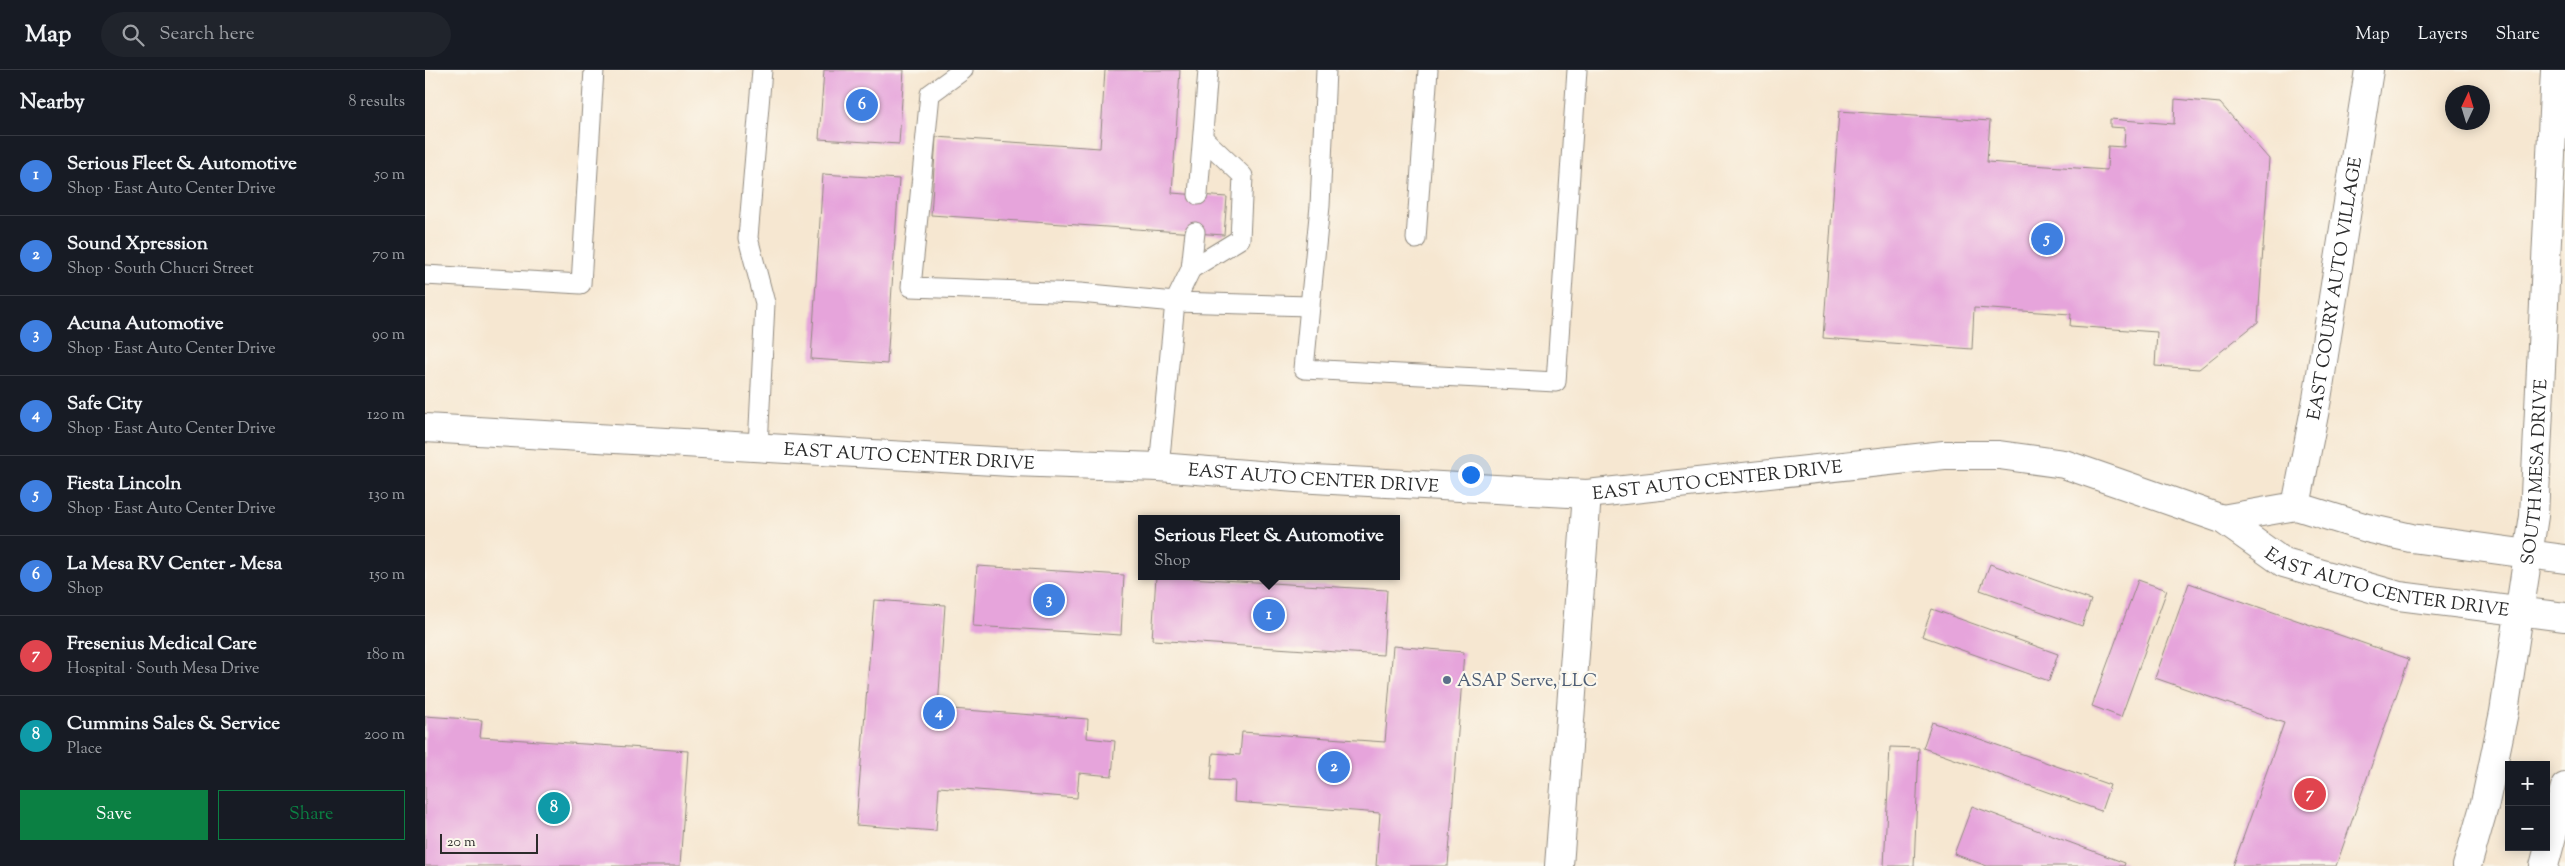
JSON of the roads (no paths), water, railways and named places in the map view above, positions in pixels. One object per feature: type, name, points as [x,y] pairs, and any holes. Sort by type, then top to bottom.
[{"type":"street","name":"EAST COURY AUTO VILLAGE","points":[[2296,506],[2315,406],[2369,70]]},
{"type":"street","name":"SOUTH MESA DRIVE","points":[[2467,866],[2477,832],[2504,712],[2535,516],[2555,70]]},
{"type":"street","name":"EAST AUTO CENTER DRIVE","points":[[425,428],[1011,462],[1159,467],[1296,478],[1587,494],[1944,455],[1999,455],[2064,464],[2222,519],[2284,563],[2399,596],[2520,613],[2565,617]]},
{"type":"street","points":[[1559,866],[1587,494]]},
{"type":"street","name":"EAST AUTO CENTER DRIVE","points":[[2222,519],[2296,506],[2367,528],[2411,538],[2565,559]]},
{"type":"street","points":[[2545,866],[2565,787]]},
{"type":"street","points":[[2477,832],[2479,866]]},
{"type":"lane","points":[[425,275],[581,284],[595,70]]},
{"type":"lane","points":[[758,447],[765,303],[748,238],[762,70]]},
{"type":"lane","points":[[963,70],[930,94],[911,287],[1080,293],[1175,302],[1310,306]]},
{"type":"lane","points":[[1198,195],[1208,70]]},
{"type":"lane","points":[[1326,70],[1320,206],[1304,369],[1556,382],[1577,70]]},
{"type":"lane","points":[[1416,239],[1428,70]]},
{"type":"lane","points":[[1191,269],[1240,239],[1243,176],[1203,138]]},
{"type":"lane","points":[[1159,467],[1175,302],[1191,269],[1195,232]]},
{"type":"place","name":"La Mesa RV Center - Mesa","points":[[862,105]]},
{"type":"place","name":"Fiesta Lincoln","points":[[2047,239]]},
{"type":"place","name":"Acuna Automotive","points":[[1049,600]]},
{"type":"place","name":"Serious Fleet & Automotive","points":[[1269,615]]},
{"type":"place","name":"ASAP Serve, LLC","points":[[1447,680]]},
{"type":"place","name":"Safe City","points":[[939,713]]},
{"type":"place","name":"Sound Xpression","points":[[1334,767]]},
{"type":"place","name":"Fresenius Medical Care","points":[[2310,794]]},
{"type":"place","name":"Cummins Sales & Service","points":[[554,808]]}]
